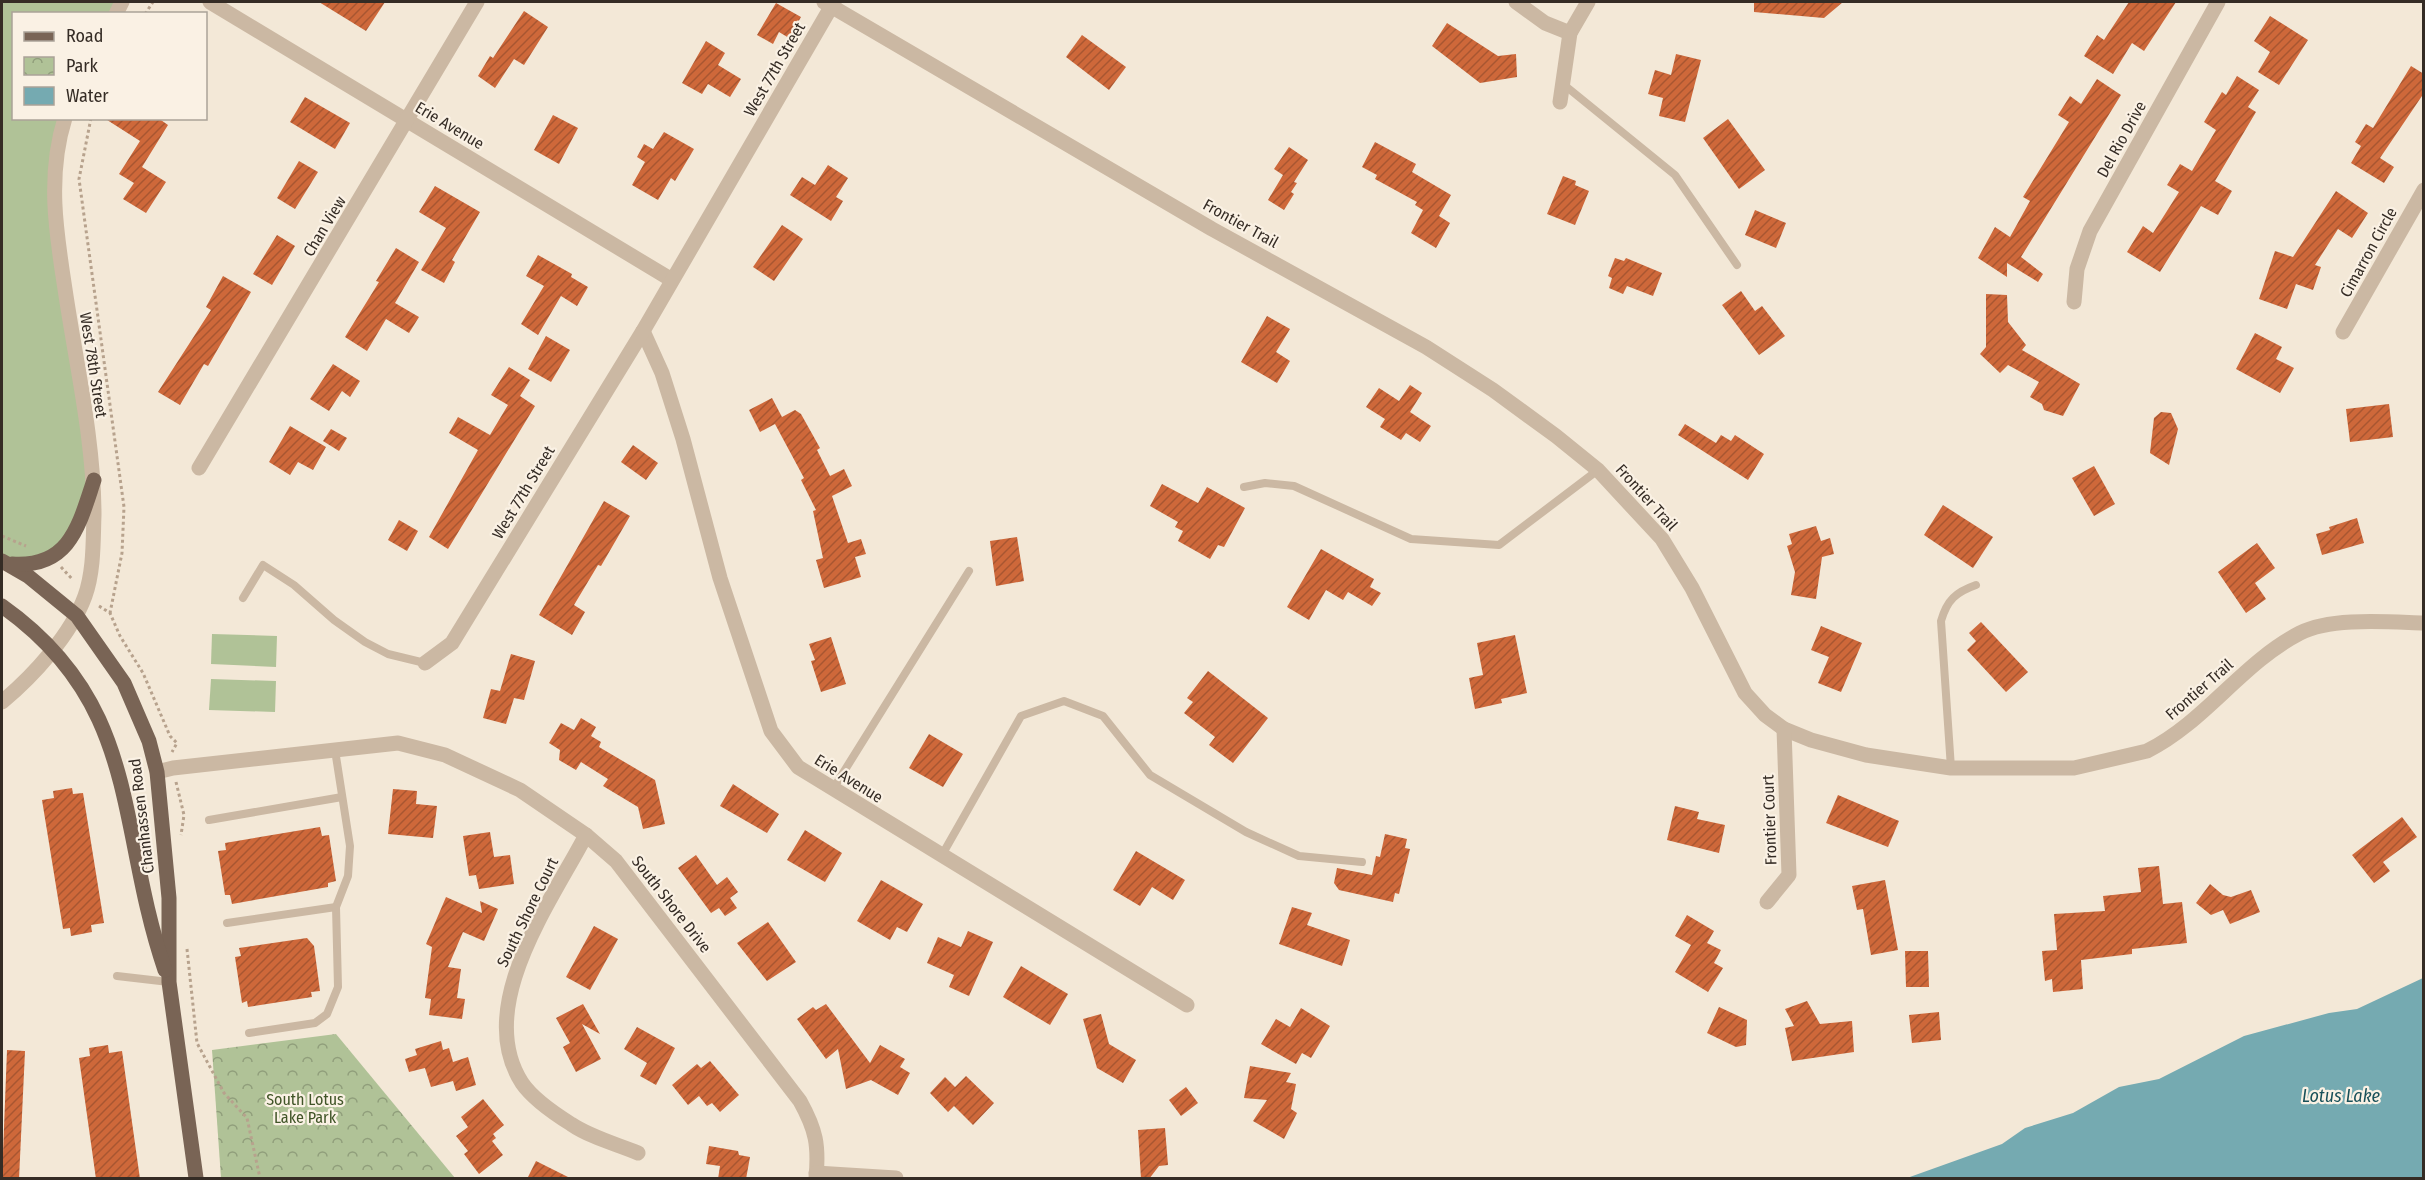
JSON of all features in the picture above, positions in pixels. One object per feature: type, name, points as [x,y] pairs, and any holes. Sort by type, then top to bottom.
[{"type":"main road","points":[[4,562],[29,565],[52,557],[63,549],[73,538],[81,521],[94,480]]},
{"type":"main road","name":"Chanhassen Road","points":[[4,562],[28,576],[76,616],[124,683],[149,741],[157,772],[169,898],[169,982],[196,1179]]},
{"type":"main road","name":"Chanhassen Road","points":[[2,606],[30,627],[52,650],[81,684],[92,703],[116,759],[152,932],[169,982]]},
{"type":"street","name":"Erie Avenue","points":[[210,2],[672,280]]},
{"type":"street","name":"Chan View","points":[[198,468],[477,2]]},
{"type":"street","points":[[1516,2],[1545,23],[1570,33]]},
{"type":"street","points":[[1560,102],[1570,33],[1588,2]]},
{"type":"street","name":"Del Rio Drive","points":[[2074,302],[2077,269],[2090,231],[2218,2]]},
{"type":"street","name":"West 77th Street","points":[[425,663],[452,643],[643,331],[830,3]]},
{"type":"street","name":"Frontier Trail","points":[[830,3],[1212,229],[1426,347],[1493,390],[1598,470],[1662,539],[1692,588],[1745,693],[1765,715],[1784,729],[1811,740],[1866,755],[1951,768],[2074,768],[2147,751],[2187,726],[2243,674],[2301,632],[2351,621],[2424,623]]},
{"type":"street","name":"West 78th Street","points":[[2,702],[40,666],[76,616],[86,595],[91,561],[94,480],[52,189],[59,136],[64,120]]},
{"type":"street","name":"Cimarron Circle","points":[[2343,332],[2424,190]]},
{"type":"street","name":"Erie Avenue","points":[[643,331],[662,373],[683,439],[720,578],[771,731],[798,767],[941,857],[1187,1005]]},
{"type":"street","name":"Frontier Court","points":[[1767,902],[1789,875],[1784,729]]},
{"type":"street","name":"South Shore Drive","points":[[157,772],[398,743],[445,755],[520,790],[586,835],[631,878],[800,1101],[811,1121],[819,1147],[816,1176],[896,1179]]},
{"type":"street","name":"South Shore Court","points":[[586,835],[515,973],[505,1014],[508,1051],[522,1083],[542,1102],[573,1126],[638,1153]]},
{"type":"lane","points":[[1562,84],[1675,175],[1737,265]]},
{"type":"lane","points":[[1244,488],[1265,483],[1294,486],[1411,539],[1499,545],[1598,470]]},
{"type":"lane","points":[[243,598],[263,565],[294,585],[334,620],[365,642],[388,654],[425,663]]},
{"type":"lane","points":[[833,790],[969,571]]},
{"type":"lane","points":[[1951,768],[1941,621],[1946,607],[1957,591],[1976,585]]},
{"type":"lane","points":[[941,857],[1021,716],[1064,701],[1103,716],[1150,775],[1246,832],[1299,856],[1362,862]]},
{"type":"lane","points":[[249,1033],[315,1023],[327,1014],[338,987],[336,906],[348,876],[350,846],[335,750]]},
{"type":"lane","points":[[209,820],[342,797]]},
{"type":"lane","points":[[227,923],[336,906]]},
{"type":"lane","points":[[117,976],[169,982]]},
{"type":"path","points":[[91,120],[79,179],[124,507],[122,553],[110,614]]},
{"type":"green space","points":[[2,2],[125,2],[119,12],[12,12],[12,120],[65,120],[52,189],[94,480],[81,521],[52,557],[2,562]]},
{"type":"green space","points":[[212,634],[277,636],[276,667],[211,664]]},
{"type":"green space","points":[[211,679],[276,681],[275,712],[209,710]]},
{"type":"green space","name":"South Lotus Lake Park","points":[[336,1034],[455,1178],[221,1178],[212,1050]]},
{"type":"water","name":"Lotus Lake","points":[[2423,978],[2423,1178],[1907,1178],[2002,1144],[2025,1128],[2073,1113],[2119,1087],[2159,1079],[2244,1036],[2329,1013],[2357,1009]]},
{"type":"building","points":[[319,2],[385,2],[366,31]]},
{"type":"building","points":[[1754,2],[1843,2],[1824,18],[1754,12]]},
{"type":"building","points":[[2129,2],[2176,2],[2144,51],[2132,43],[2113,74],[2084,56],[2097,35],[2104,40]]},
{"type":"building","points":[[776,3],[801,17],[789,38],[779,32],[773,44],[757,35]]},
{"type":"building","points":[[524,11],[548,27],[524,65],[514,59],[495,88],[478,76],[490,56],[493,58]]},
{"type":"building","points":[[2270,16],[2308,40],[2279,85],[2258,72],[2270,52],[2254,41]]},
{"type":"building","points":[[1447,23],[1498,56],[1516,54],[1517,77],[1480,83],[1432,46]]},
{"type":"building","points":[[1082,35],[1126,67],[1109,90],[1066,57]]},
{"type":"building","points":[[706,41],[725,53],[718,65],[741,79],[730,97],[708,84],[702,94],[682,83]]},
{"type":"building","points":[[1676,54],[1701,60],[1685,122],[1659,116],[1663,98],[1648,94],[1655,70],[1671,75]]},
{"type":"building","points":[[2411,66],[2424,74],[2424,93],[2380,158],[2394,167],[2384,183],[2351,163],[2361,146],[2355,142],[2366,124],[2373,128]]},
{"type":"building","points":[[2237,76],[2259,90],[2248,107],[2256,112],[2215,181],[2232,191],[2218,215],[2201,206],[2160,272],[2127,252],[2143,226],[2153,233],[2179,192],[2167,185],[2180,164],[2192,171],[2216,130],[2204,122],[2222,92],[2226,95]]},
{"type":"building","points":[[2097,79],[2121,95],[2021,257],[2043,274],[2038,282],[2007,263],[2007,277],[1978,258],[1995,227],[2010,237],[2030,201],[2023,197],[2069,122],[2058,115],[2070,96],[2081,104]]},
{"type":"building","points":[[305,97],[350,123],[335,149],[290,122]]},
{"type":"building","points":[[553,115],[578,128],[559,164],[534,150]]},
{"type":"building","points":[[1728,119],[1765,170],[1739,189],[1703,138]]},
{"type":"building","points":[[107,120],[161,120],[168,125],[142,167],[166,182],[146,213],[123,199],[134,183],[119,174],[140,141]]},
{"type":"building","points":[[664,132],[694,149],[675,181],[671,178],[658,200],[632,185],[645,162],[637,157],[644,144],[653,149]]},
{"type":"building","points":[[1375,142],[1416,164],[1412,172],[1451,195],[1439,216],[1450,223],[1436,248],[1411,233],[1423,210],[1415,205],[1417,202],[1375,179],[1377,175],[1362,167]]},
{"type":"building","points":[[1289,147],[1308,160],[1294,182],[1297,183],[1291,192],[1294,194],[1284,210],[1268,200],[1283,175],[1274,169]]},
{"type":"building","points":[[299,161],[318,172],[295,209],[277,198]]},
{"type":"building","points":[[828,165],[848,178],[836,197],[843,201],[831,221],[790,195],[802,177],[815,185]]},
{"type":"building","points":[[1563,176],[1576,181],[1575,185],[1589,191],[1575,225],[1547,214]]},
{"type":"building","points":[[435,186],[480,212],[452,260],[455,262],[444,283],[421,270],[446,228],[419,212]]},
{"type":"building","points":[[2336,191],[2368,213],[2352,238],[2338,229],[2315,265],[2321,267],[2313,290],[2296,284],[2287,309],[2259,299],[2275,251],[2293,257]]},
{"type":"building","points":[[1755,210],[1786,223],[1776,248],[1745,235]]},
{"type":"building","points":[[782,225],[803,239],[774,281],[753,267]]},
{"type":"building","points":[[277,235],[295,246],[272,285],[253,274]]},
{"type":"building","points":[[396,248],[419,262],[395,303],[419,317],[409,333],[386,319],[367,351],[345,337],[379,282],[376,281]]},
{"type":"building","points":[[538,255],[572,274],[571,277],[588,287],[577,306],[561,296],[538,335],[521,324],[544,286],[526,276]]},
{"type":"building","points":[[1615,258],[1624,261],[1626,258],[1662,273],[1653,296],[1627,286],[1623,294],[1609,288],[1612,278],[1608,276]]},
{"type":"building","points":[[223,276],[251,292],[208,366],[204,364],[180,405],[158,392],[211,310],[206,307]]},
{"type":"building","points":[[1741,291],[1755,311],[1762,306],[1785,336],[1759,355],[1722,305]]},
{"type":"building","points":[[1986,294],[2007,295],[2008,322],[2026,345],[2022,350],[2080,384],[2063,416],[2044,410],[2042,404],[2030,397],[2039,382],[2008,365],[2000,373],[1980,354],[1986,347]]},
{"type":"building","points":[[1267,316],[1290,329],[1276,352],[1290,361],[1277,383],[1241,362]]},
{"type":"building","points":[[2255,333],[2282,347],[2276,359],[2294,368],[2280,393],[2236,369]]},
{"type":"building","points":[[546,336],[570,350],[551,382],[528,369]]},
{"type":"building","points":[[333,364],[360,381],[350,397],[342,391],[329,411],[310,399]]},
{"type":"building","points":[[509,367],[530,380],[520,396],[535,406],[448,549],[429,537],[478,450],[449,433],[458,417],[490,435],[508,405],[491,395]]},
{"type":"building","points":[[1410,385],[1422,393],[1410,412],[1431,426],[1420,442],[1406,433],[1401,440],[1380,427],[1385,419],[1366,407],[1379,388],[1399,401]]},
{"type":"building","points":[[772,398],[782,417],[795,410],[801,414],[820,448],[817,450],[830,476],[844,469],[852,486],[832,496],[848,543],[861,539],[866,554],[855,557],[861,577],[824,588],[816,560],[823,558],[813,511],[816,510],[801,480],[804,478],[775,424],[760,432],[749,410]]},
{"type":"building","points":[[2389,404],[2393,437],[2350,442],[2346,409]]},
{"type":"building","points":[[2161,412],[2171,413],[2178,429],[2169,465],[2150,453],[2154,418]]},
{"type":"building","points":[[1685,424],[1716,443],[1721,435],[1731,441],[1735,435],[1764,454],[1748,480],[1678,435]]},
{"type":"building","points":[[290,426],[326,447],[313,470],[298,462],[290,475],[269,462]]},
{"type":"building","points":[[331,429],[347,438],[339,451],[323,441]]},
{"type":"building","points":[[633,445],[658,463],[646,480],[621,462]]},
{"type":"building","points":[[2094,466],[2115,504],[2094,516],[2072,478]]},
{"type":"building","points":[[1162,484],[1198,503],[1207,487],[1245,508],[1224,547],[1218,545],[1210,559],[1178,541],[1183,531],[1175,527],[1178,522],[1150,506]]},
{"type":"building","points":[[604,501],[630,516],[601,566],[598,565],[574,605],[585,612],[572,635],[539,615]]},
{"type":"building","points":[[1943,505],[1993,537],[1973,568],[1924,535]]},
{"type":"building","points":[[2357,518],[2364,543],[2322,555],[2316,534]]},
{"type":"building","points":[[399,520],[418,531],[407,551],[388,540]]},
{"type":"building","points":[[1816,526],[1821,541],[1830,538],[1834,554],[1822,557],[1816,599],[1791,595],[1795,572],[1787,546],[1792,544],[1789,534]]},
{"type":"building","points":[[1017,537],[1024,581],[996,586],[990,541]]},
{"type":"building","points":[[2257,543],[2275,568],[2255,583],[2266,599],[2246,613],[2218,572]]},
{"type":"building","points":[[1321,549],[1374,579],[1370,587],[1381,593],[1372,606],[1348,592],[1343,600],[1326,590],[1309,620],[1287,607]]},
{"type":"building","points":[[1981,622],[2028,672],[2006,692],[1967,650],[1976,641],[1969,633]]},
{"type":"building","points":[[1821,626],[1862,643],[1841,692],[1818,683],[1829,657],[1811,650]]},
{"type":"building","points":[[1515,635],[1527,693],[1501,699],[1502,703],[1475,709],[1469,678],[1483,675],[1477,643]]},
{"type":"building","points":[[831,637],[846,684],[821,692],[811,661],[815,660],[809,644]]},
{"type":"building","points":[[511,654],[535,661],[524,700],[514,698],[506,724],[483,718],[491,689],[500,691]]},
{"type":"building","points":[[1208,671],[1268,718],[1233,763],[1209,745],[1215,737],[1184,713],[1193,702],[1187,698]]},
{"type":"building","points":[[581,718],[596,727],[591,736],[601,742],[599,747],[655,780],[665,824],[643,829],[638,807],[603,786],[608,779],[581,762],[576,770],[559,760],[560,750],[549,743],[561,723],[574,730]]},
{"type":"building","points":[[929,734],[963,754],[943,787],[909,768]]},
{"type":"building","points":[[733,784],[779,814],[767,833],[720,806]]},
{"type":"building","points":[[72,788],[73,794],[83,793],[104,923],[91,925],[92,932],[71,936],[70,928],[63,929],[42,800],[54,798],[53,791]]},
{"type":"building","points":[[393,789],[417,791],[416,804],[437,806],[433,838],[388,834]]},
{"type":"building","points":[[1838,795],[1899,821],[1888,847],[1826,823]]},
{"type":"building","points":[[1675,806],[1699,812],[1697,819],[1725,825],[1719,853],[1667,840]]},
{"type":"building","points":[[2402,817],[2417,837],[2383,862],[2390,871],[2374,883],[2352,855]]},
{"type":"building","points":[[320,827],[322,836],[329,835],[336,881],[328,883],[328,887],[232,904],[230,895],[225,895],[218,851],[226,850],[225,843]]},
{"type":"building","points":[[805,830],[842,853],[825,882],[787,860]]},
{"type":"building","points":[[490,832],[494,857],[510,855],[514,884],[479,889],[476,875],[469,876],[463,836]]},
{"type":"building","points":[[1385,834],[1407,839],[1405,848],[1410,849],[1399,894],[1395,893],[1393,902],[1339,890],[1334,883],[1337,868],[1372,875],[1376,856],[1380,857]]},
{"type":"building","points":[[1136,851],[1185,880],[1173,900],[1152,887],[1140,906],[1113,890]]},
{"type":"building","points":[[696,855],[717,885],[727,877],[738,892],[730,898],[737,908],[725,916],[719,908],[711,913],[678,868]]},
{"type":"building","points":[[2159,866],[2163,904],[2182,902],[2187,943],[2132,949],[2132,954],[2081,960],[2083,989],[2053,992],[2052,979],[2045,981],[2042,951],[2057,950],[2054,914],[2105,911],[2103,896],[2141,892],[2138,868]]},
{"type":"building","points":[[881,880],[923,904],[907,932],[897,927],[890,940],[857,921]]},
{"type":"building","points":[[1885,880],[1898,950],[1871,955],[1863,909],[1857,910],[1852,886]]},
{"type":"building","points":[[2210,884],[2223,895],[2231,897],[2251,890],[2260,912],[2230,924],[2223,910],[2211,915],[2196,903]]},
{"type":"building","points":[[446,897],[482,913],[480,901],[498,909],[484,941],[463,932],[448,967],[461,969],[457,998],[465,999],[462,1019],[429,1015],[431,999],[425,998],[432,947],[426,944]]},
{"type":"building","points":[[1292,907],[1312,913],[1307,925],[1350,940],[1342,966],[1279,944]]},
{"type":"building","points":[[1687,915],[1714,931],[1707,943],[1721,950],[1714,963],[1723,968],[1708,992],[1675,972],[1691,945],[1675,936]]},
{"type":"building","points":[[768,922],[796,962],[767,981],[737,943]]},
{"type":"building","points":[[594,926],[618,939],[590,990],[566,977]]},
{"type":"building","points":[[968,931],[993,942],[969,996],[949,987],[954,975],[927,963],[938,937],[961,947]]},
{"type":"building","points":[[307,938],[314,946],[320,991],[311,992],[312,997],[248,1007],[247,1001],[242,1003],[235,957],[241,956],[239,948]]},
{"type":"building","points":[[1905,951],[1928,951],[1929,987],[1906,987]]},
{"type":"building","points":[[1021,966],[1068,994],[1050,1025],[1003,997]]},
{"type":"building","points":[[1807,1001],[1820,1024],[1852,1021],[1854,1052],[1792,1061],[1785,1028],[1794,1026],[1785,1009]]},
{"type":"building","points":[[583,1004],[600,1034],[582,1024],[601,1059],[576,1072],[563,1047],[570,1043],[556,1018]]},
{"type":"building","points":[[826,1004],[870,1063],[880,1045],[905,1059],[900,1067],[910,1073],[898,1095],[871,1080],[846,1089],[838,1049],[826,1059],[797,1019],[813,1007],[816,1010]]},
{"type":"building","points":[[1719,1007],[1747,1020],[1746,1045],[1736,1047],[1707,1033]]},
{"type":"building","points":[[1301,1008],[1330,1026],[1311,1058],[1302,1053],[1296,1064],[1261,1044],[1276,1019],[1290,1027]]},
{"type":"building","points":[[1939,1012],[1941,1040],[1912,1043],[1909,1015]]},
{"type":"building","points":[[1101,1014],[1109,1044],[1136,1060],[1123,1083],[1097,1068],[1083,1019]]},
{"type":"building","points":[[637,1027],[675,1048],[656,1085],[640,1076],[647,1063],[624,1049]]},
{"type":"building","points":[[441,1041],[443,1050],[449,1048],[453,1062],[468,1057],[476,1085],[456,1091],[453,1081],[431,1087],[425,1068],[409,1072],[405,1059],[417,1055],[415,1049]]},
{"type":"building","points":[[108,1045],[109,1053],[122,1051],[140,1179],[96,1179],[79,1058],[90,1056],[89,1048]]},
{"type":"building","points":[[7,1050],[25,1051],[19,1179],[2,1179]]},
{"type":"building","points":[[710,1061],[739,1095],[720,1112],[712,1103],[707,1106],[699,1096],[688,1105],[672,1085],[697,1064],[701,1068]]},
{"type":"building","points":[[1250,1066],[1291,1073],[1286,1082],[1296,1084],[1291,1109],[1297,1113],[1284,1139],[1253,1121],[1267,1100],[1244,1098]]},
{"type":"building","points":[[966,1076],[994,1103],[973,1125],[954,1106],[948,1112],[930,1093],[945,1077],[955,1087]]},
{"type":"building","points":[[1186,1087],[1198,1103],[1181,1116],[1169,1100]]},
{"type":"building","points":[[483,1099],[504,1125],[493,1134],[496,1138],[492,1141],[503,1155],[479,1174],[464,1154],[468,1151],[456,1136],[468,1127],[461,1117]]},
{"type":"building","points":[[1165,1128],[1168,1165],[1159,1166],[1149,1179],[1141,1179],[1138,1130]]},
{"type":"building","points":[[709,1146],[738,1151],[739,1155],[750,1157],[746,1179],[718,1179],[720,1166],[706,1164]]},
{"type":"building","points":[[536,1161],[572,1179],[527,1179]]}]
